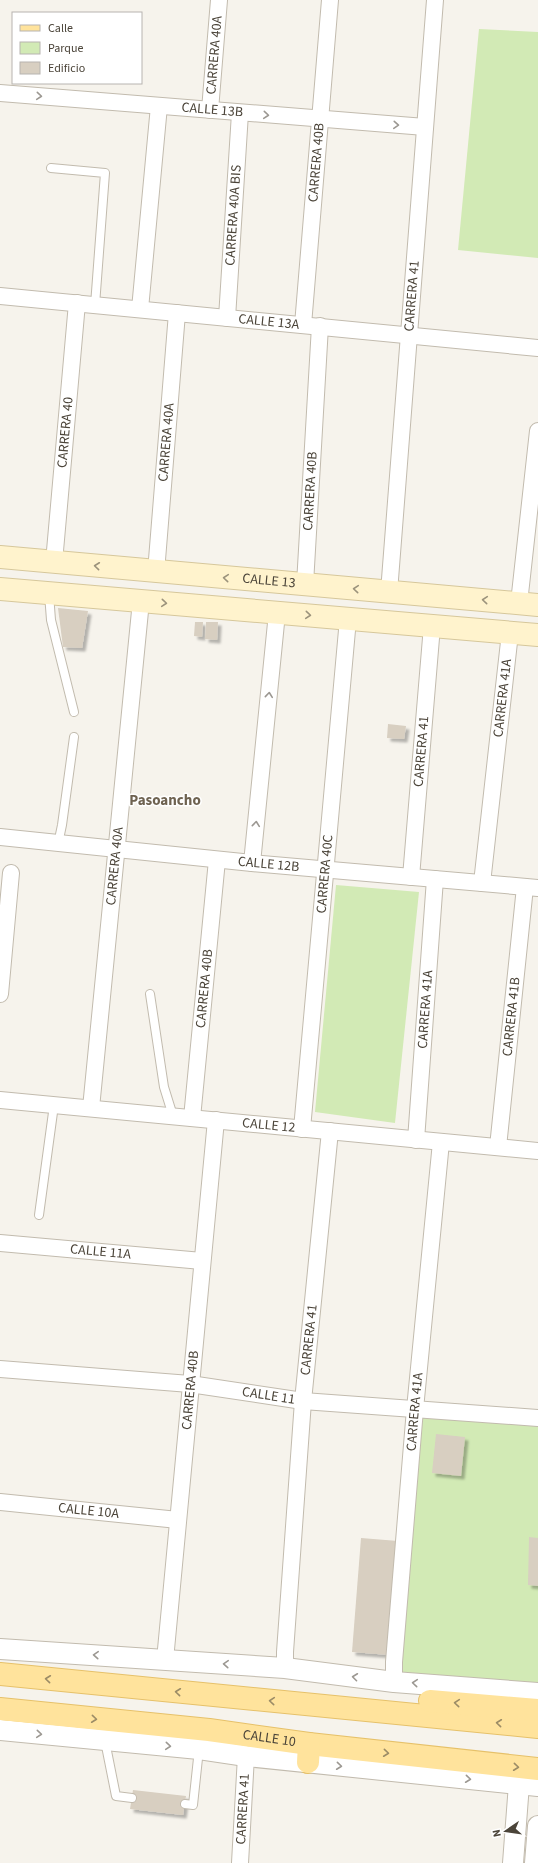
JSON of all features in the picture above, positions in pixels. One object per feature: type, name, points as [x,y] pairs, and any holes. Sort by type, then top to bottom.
[{"type":"main road","name":"CALLE 13","points":[[0,557],[528,604]]},
{"type":"main road","points":[[0,589],[538,635]]},
{"type":"main road","points":[[0,1674],[538,1727]]},
{"type":"main road","points":[[296,1703],[357,1694],[538,1710]]},
{"type":"main road","name":"CALLE 10","points":[[0,1709],[209,1730],[308,1753],[538,1770]]},
{"type":"street","name":"CARRERA 40A","points":[[210,110],[219,0]]},
{"type":"street","name":"CARRERA 40B","points":[[303,325],[330,0]]},
{"type":"street","name":"CARRERA 41","points":[[389,592],[435,0]]},
{"type":"street","name":"CALLE 13B","points":[[0,93],[425,127]]},
{"type":"street","points":[[140,309],[159,106]]},
{"type":"street","name":"CARRERA 40A BIS","points":[[227,318],[240,112]]},
{"type":"street","name":"CALLE 13A","points":[[0,296],[538,348]]},
{"type":"street","name":"CARRERA 40","points":[[54,562],[77,303]]},
{"type":"street","name":"CARRERA 40A","points":[[156,572],[177,313]]},
{"type":"street","name":"CARRERA 40B","points":[[305,584],[320,326]]},
{"type":"street","points":[[528,604],[538,431]]},
{"type":"street","name":"CARRERA 40A","points":[[90,1108],[141,601]]},
{"type":"street","points":[[252,863],[277,613]]},
{"type":"street","name":"CARRERA 40C","points":[[302,1129],[348,619]]},
{"type":"street","name":"CARRERA 41","points":[[411,876],[432,626]]},
{"type":"street","name":"CARRERA 41A","points":[[482,883],[510,633]]},
{"type":"street","name":"CALLE 12B","points":[[0,837],[217,860],[531,887]]},
{"type":"street","name":"CARRERA 40B","points":[[192,1118],[217,860]]},
{"type":"street","points":[[0,994],[11,873]]},
{"type":"street","name":"CARRERA 41A","points":[[416,1140],[435,879]]},
{"type":"street","name":"CARRERA 41B","points":[[498,1147],[531,887]]},
{"type":"street","name":"CALLE 12","points":[[0,1100],[538,1151]]},
{"type":"street","name":"CARRERA 40B","points":[[165,1660],[216,1120]]},
{"type":"street","name":"CARRERA 41","points":[[285,1668],[303,1402],[330,1131]]},
{"type":"street","name":"CARRERA 41A","points":[[394,1682],[394,1662],[415,1410],[441,1142]]},
{"type":"street","name":"CALLE 11A","points":[[0,1243],[202,1261]]},
{"type":"street","name":"CALLE 11","points":[[0,1369],[190,1384],[303,1402],[415,1410],[538,1416]]},
{"type":"street","name":"CALLE 10A","points":[[0,1502],[178,1520]]},
{"type":"street","points":[[0,1649],[285,1668],[394,1682],[538,1693]]},
{"type":"street","name":"CALLE 10","points":[[0,1730],[199,1749],[246,1756],[308,1753],[538,1786]]},
{"type":"street","name":"CARRERA 41","points":[[240,1863],[246,1756]]},
{"type":"street","points":[[513,1863],[519,1784]]},
{"type":"street","points":[[535,1863],[538,1826]]},
{"type":"lane","points":[[51,168],[105,173],[95,305]]},
{"type":"lane","points":[[49,593],[51,620],[74,712]]},
{"type":"lane","points":[[58,844],[74,737]]},
{"type":"lane","points":[[150,994],[164,1087],[173,1116]]},
{"type":"lane","points":[[39,1215],[54,1105]]},
{"type":"lane","points":[[105,1740],[116,1796],[132,1798]]},
{"type":"lane","points":[[185,1804],[193,1805],[199,1749]]},
{"type":"green space","points":[[479,29],[538,32],[538,258],[458,250]]},
{"type":"green space","points":[[336,885],[419,892],[395,1123],[315,1112]]},
{"type":"green space","points":[[415,1409],[538,1418],[538,1693],[394,1682]]},
{"type":"building","points":[[58,608],[88,611],[82,648],[63,647]]},
{"type":"building","points":[[195,622],[203,622],[202,637],[194,636]]},
{"type":"building","points":[[206,622],[218,622],[217,640],[205,639]]},
{"type":"building","points":[[388,724],[406,726],[404,739],[387,738]]},
{"type":"building","points":[[436,1434],[465,1437],[461,1476],[432,1473]]},
{"type":"building","points":[[529,1537],[538,1538],[538,1586],[528,1585]]},
{"type":"building","points":[[361,1538],[398,1541],[390,1655],[352,1652]]},
{"type":"building","points":[[133,1790],[186,1796],[183,1815],[130,1809]]},
{"type":"district","name":"Pasoancho","points":[[165,800]]}]
